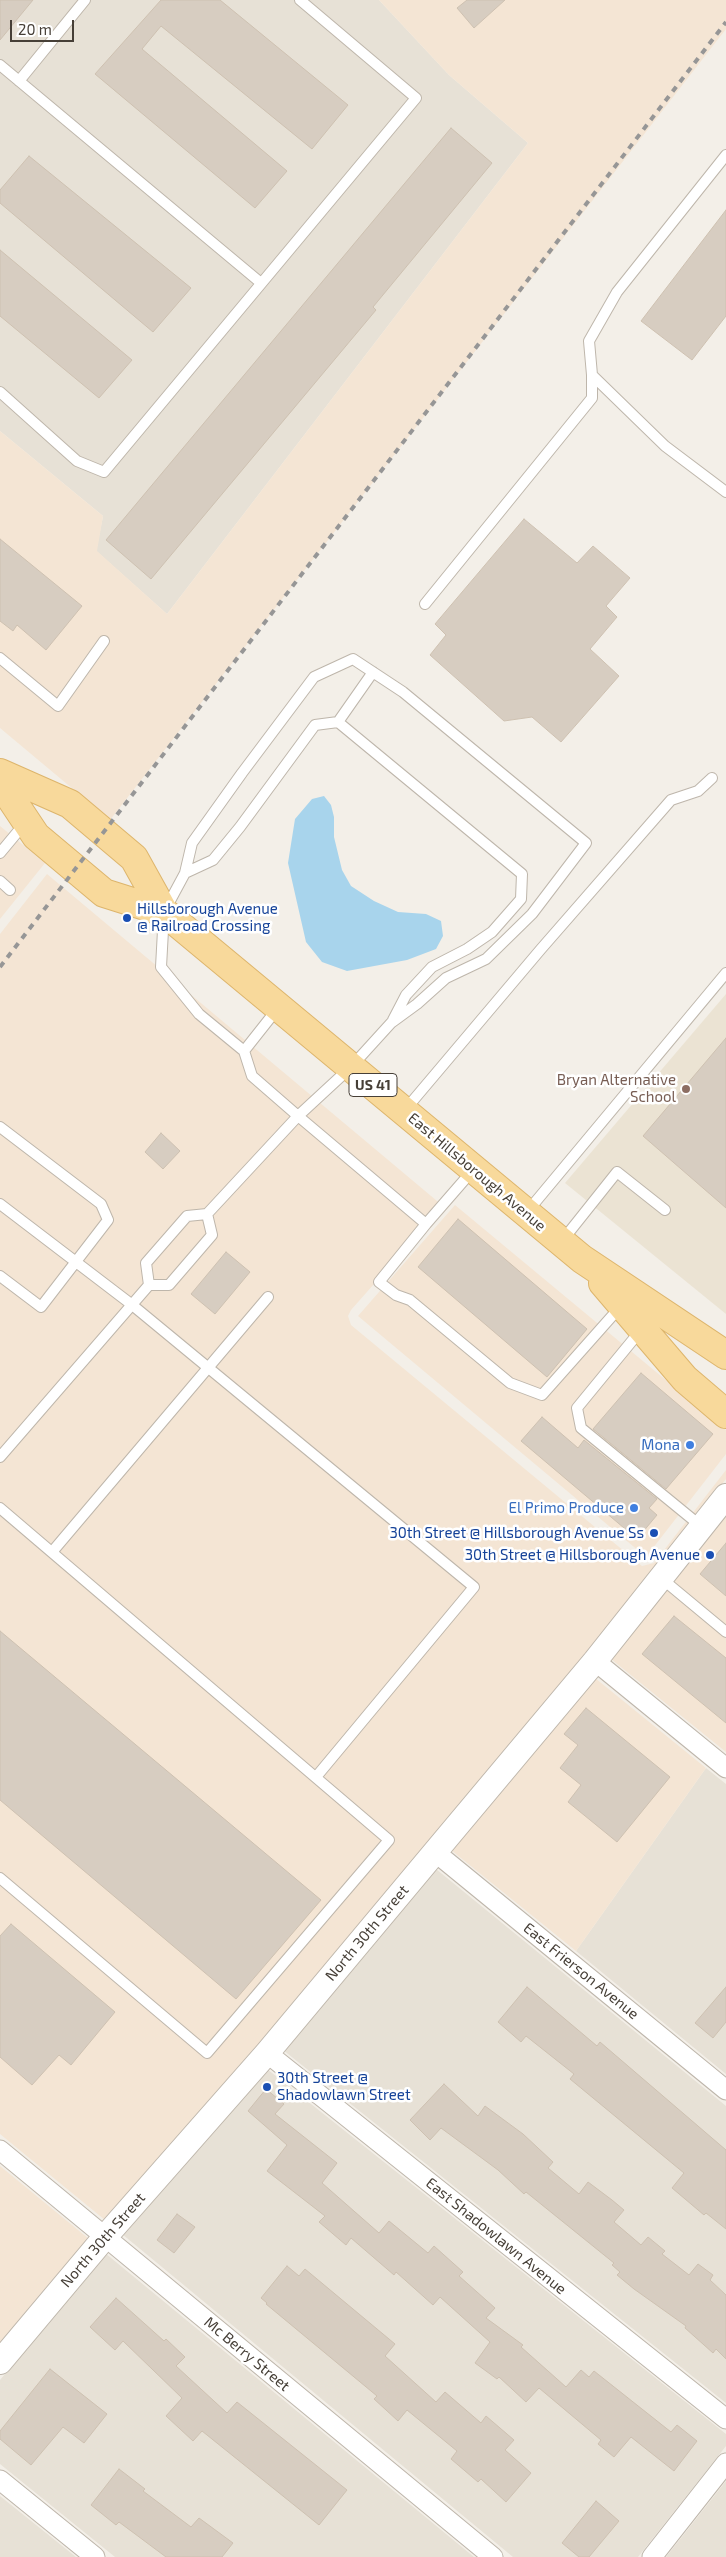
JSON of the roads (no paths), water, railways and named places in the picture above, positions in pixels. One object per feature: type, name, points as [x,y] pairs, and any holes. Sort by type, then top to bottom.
[{"type":"main road","name":"East Hillsborough Avenue","points":[[0,773],[70,804],[134,858],[164,912],[582,1259],[726,1355]]},
{"type":"main road","name":"East Hillsborough Avenue","points":[[0,782],[36,836],[104,893],[164,912]]},
{"type":"main road","name":"East Hillsborough Avenue","points":[[582,1259],[685,1379],[726,1414]]},
{"type":"street","name":"North 30th Street","points":[[0,2362],[105,2237],[267,2053],[595,1661],[726,1496]]},
{"type":"street","points":[[595,1661],[726,1768]]},
{"type":"street","name":"East Frierson Avenue","points":[[435,1852],[726,2090]]},
{"type":"street","name":"East Shadowlawn Avenue","points":[[267,2053],[726,2419]]},
{"type":"street","name":"Mc Berry Street","points":[[0,2150],[493,2557]]},
{"type":"street","points":[[652,2557],[726,2463]]},
{"type":"street","points":[[0,2480],[95,2557]]},
{"type":"lane","points":[[19,81],[85,0]]},
{"type":"lane","points":[[0,392],[77,460],[104,472],[416,98],[300,0]]},
{"type":"lane","points":[[0,65],[261,283]]},
{"type":"lane","points":[[425,604],[592,398],[589,341],[617,292],[726,155]]},
{"type":"lane","points":[[592,375],[665,446],[726,492]]},
{"type":"lane","points":[[0,658],[58,706],[104,641]]},
{"type":"lane","points":[[149,1285],[146,1263],[187,1216],[207,1214],[298,1116],[351,1067],[391,1023],[417,1004],[446,978],[486,959],[532,914],[586,842],[403,692],[353,659],[314,677],[192,843],[185,873],[164,912],[161,967],[199,1014],[244,1051],[252,1076],[298,1116],[426,1224]]},
{"type":"lane","points":[[338,722],[373,672]]},
{"type":"lane","points":[[185,873],[213,860],[240,828],[315,725],[338,722],[522,874],[520,899],[492,932],[468,949],[432,967],[406,996],[391,1023]]},
{"type":"lane","points":[[404,1111],[671,800],[698,791],[712,778]]},
{"type":"lane","points":[[0,853],[26,821]]},
{"type":"lane","points":[[0,881],[10,890]]},
{"type":"lane","points":[[526,1212],[726,973]]},
{"type":"lane","points":[[244,1051],[279,1008]]},
{"type":"lane","points":[[0,1127],[101,1204],[108,1220],[41,1307],[0,1276]]},
{"type":"lane","points":[[474,1169],[379,1282],[396,1295],[410,1300],[510,1383],[542,1395],[622,1305]]},
{"type":"lane","points":[[561,1242],[617,1172],[664,1210]]},
{"type":"lane","points":[[0,1204],[132,1304],[208,1370],[474,1586],[316,1777]]},
{"type":"lane","points":[[0,1457],[149,1285],[169,1285],[212,1235],[207,1214]]},
{"type":"lane","points":[[52,1552],[268,1297]]},
{"type":"lane","points":[[642,1329],[577,1408],[581,1428],[702,1527]]},
{"type":"lane","points":[[0,1508],[389,1840],[208,2053],[0,1878]]},
{"type":"lane","points":[[661,1578],[726,1632]]},
{"type":"water","points":[[324,796],[331,805],[334,817],[334,837],[342,870],[351,886],[374,901],[398,912],[426,914],[441,921],[443,936],[436,949],[407,960],[347,971],[322,962],[306,942],[288,863],[295,819],[312,799]]},
{"type":"railway","points":[[0,967],[726,22]]},
{"type":"place","name":"Hillsborough Avenue @ Railroad Crossing","points":[[127,918]]},
{"type":"place","name":"Bryan Alternative School","points":[[686,1089]]},
{"type":"place","name":"Mona","points":[[690,1445]]},
{"type":"place","name":"El Primo Produce","points":[[634,1508]]},
{"type":"place","name":"30th Street @ Hillsborough Avenue Ss","points":[[654,1533]]},
{"type":"place","name":"30th Street @ Hillsborough Avenue","points":[[710,1555]]},
{"type":"place","name":"30th Street @ Shadowlawn Street","points":[[267,2087]]}]
